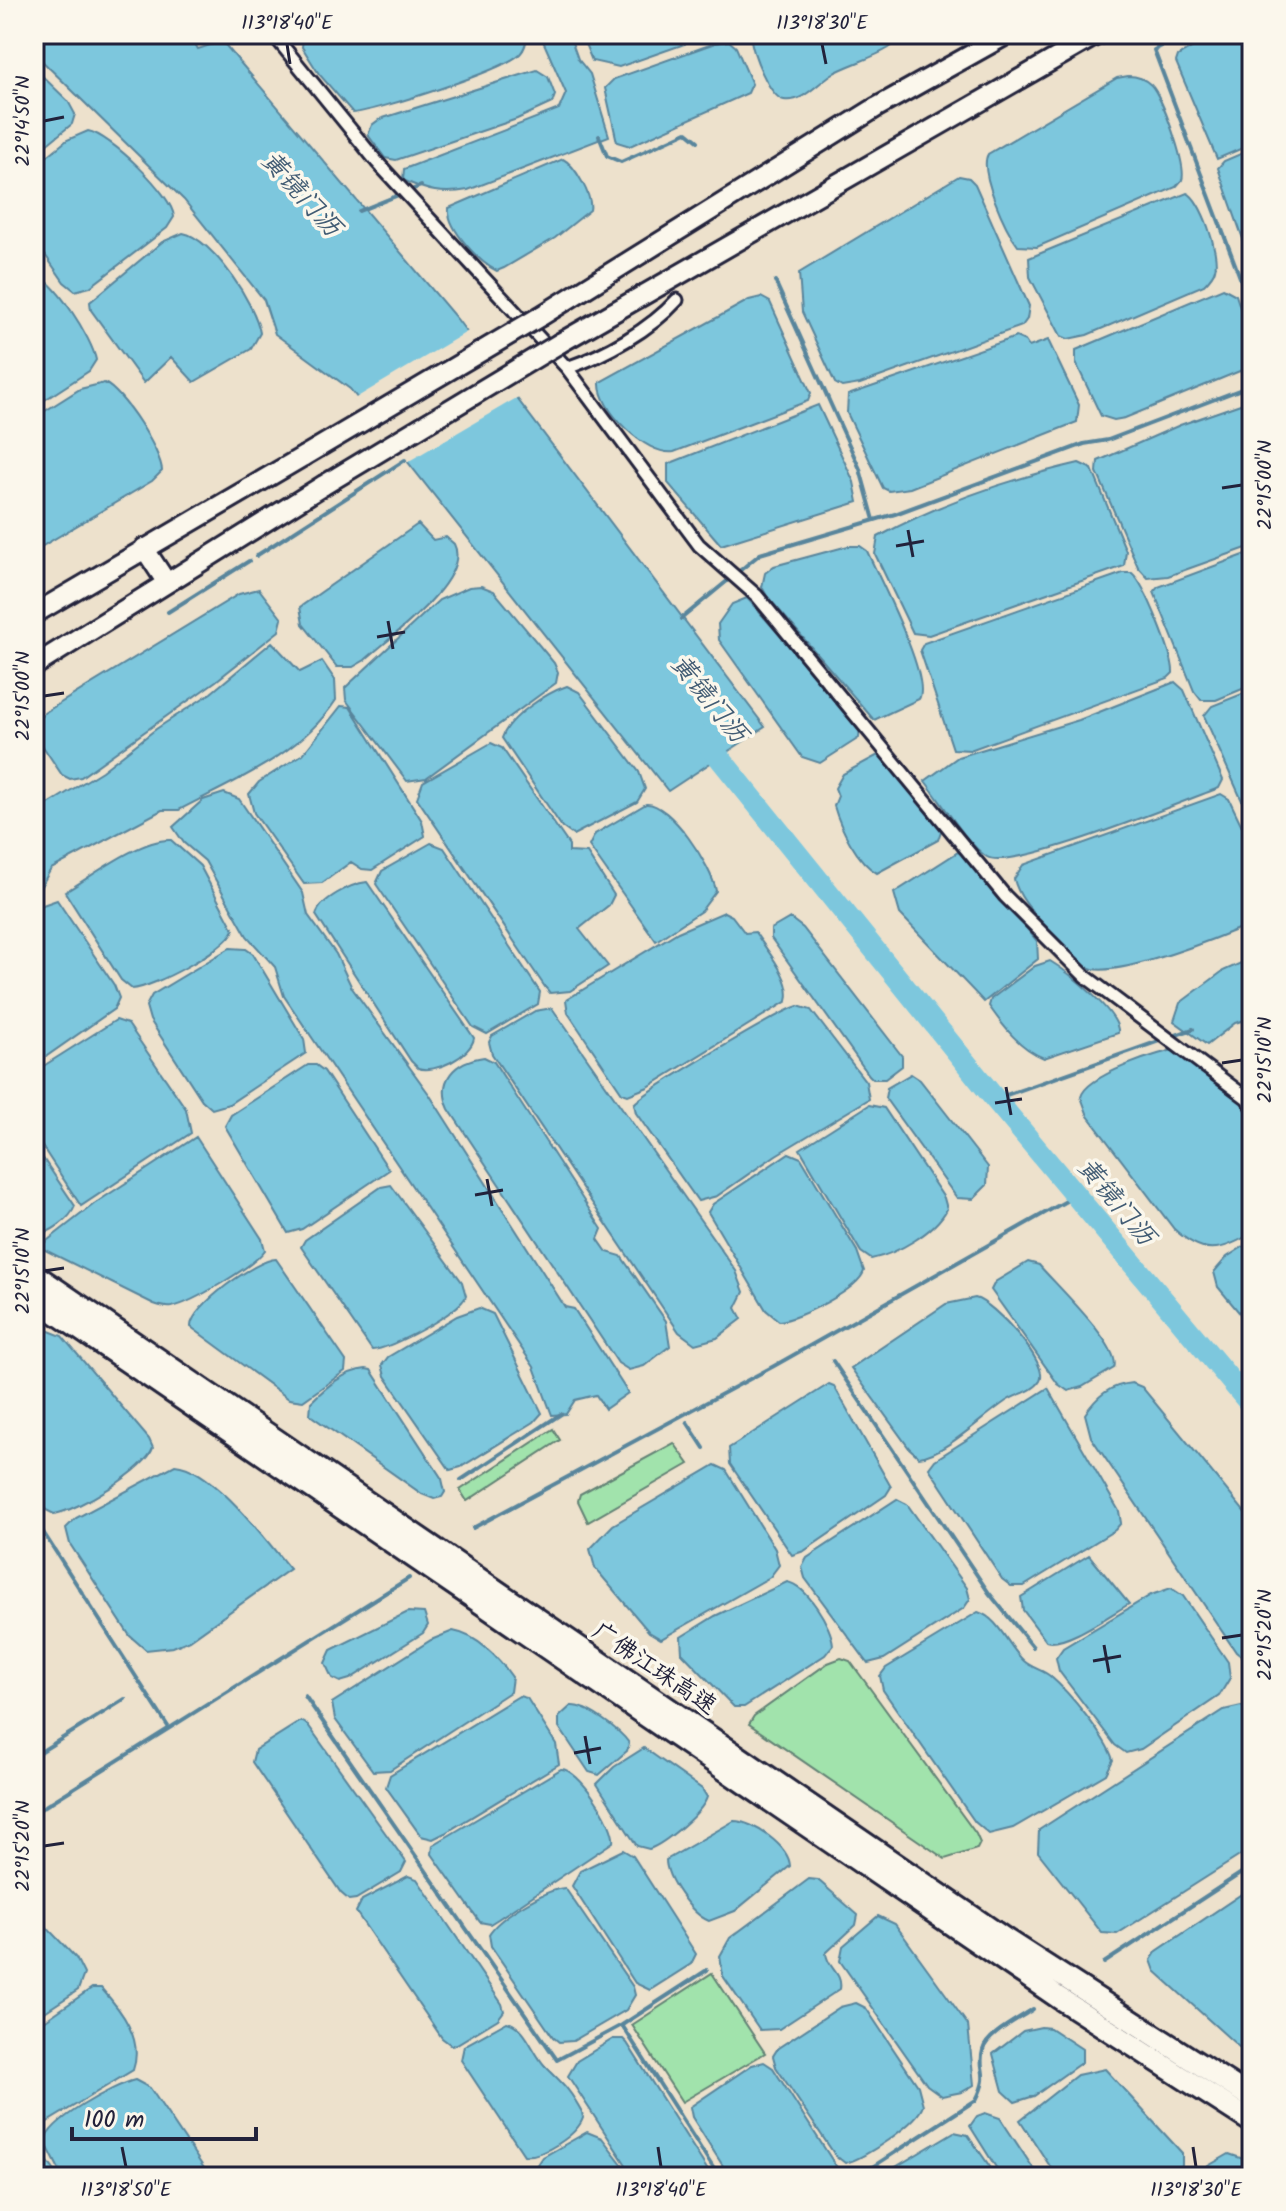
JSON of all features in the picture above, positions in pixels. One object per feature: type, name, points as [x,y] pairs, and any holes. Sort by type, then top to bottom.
[{"type":"highway","points":[[34,614],[541,316],[877,107],[1008,34]]},
{"type":"highway","points":[[34,666],[324,485],[560,343],[1098,34]]},
{"type":"highway","points":[[144,548],[167,583]]},
{"type":"highway","name":"广佛江珠高速","points":[[34,1274],[128,1351],[1046,1989],[1252,2122]]},
{"type":"highway","name":"广佛江珠高速","points":[[34,1298],[128,1351],[1008,1941],[1252,2098]]},
{"type":"street","points":[[273,34],[377,162],[567,368],[699,545],[757,596],[1005,896],[1085,976],[1252,1105]]},
{"type":"street","points":[[567,368],[589,361],[663,315],[677,300]]},
{"type":"green space","points":[[553,1429],[560,1440],[467,1501],[460,1490]]},
{"type":"green space","points":[[674,1443],[689,1464],[588,1522],[578,1501],[580,1494]]},
{"type":"green space","points":[[841,1658],[850,1661],[976,1834],[980,1843],[977,1849],[945,1859],[749,1724],[754,1716],[828,1663]]},
{"type":"green space","points":[[712,1973],[765,2053],[682,2102],[632,2025]]},
{"type":"water","points":[[34,34],[189,34],[198,49],[222,41],[457,319],[765,727],[668,791],[350,389],[275,334],[264,300],[184,200],[34,53]]},
{"type":"water","points":[[309,34],[526,34],[527,37],[520,54],[490,70],[413,97],[353,113],[319,74],[302,47],[303,37]]},
{"type":"water","points":[[540,34],[569,34],[578,59],[590,74],[609,136],[468,190],[435,191],[403,180],[404,169],[559,109],[566,93]]},
{"type":"water","points":[[581,34],[713,34],[619,67],[592,61]]},
{"type":"water","points":[[755,34],[899,34],[889,48],[832,74],[798,98],[784,100],[767,83],[758,63],[751,38]]},
{"type":"water","points":[[1215,34],[1252,34],[1252,144],[1217,159],[1176,62],[1178,56]]},
{"type":"water","points":[[729,41],[736,47],[752,84],[748,93],[630,146],[617,142],[605,88],[614,79],[715,43]]},
{"type":"water","points":[[34,68],[68,101],[75,114],[72,124],[34,155]]},
{"type":"water","points":[[537,70],[548,77],[555,95],[552,103],[517,119],[396,160],[385,158],[368,135],[372,125],[380,119]]},
{"type":"water","points":[[1128,76],[1143,79],[1156,92],[1177,147],[1182,180],[1176,187],[1037,247],[1018,246],[990,186],[986,162],[988,154],[1117,78]]},
{"type":"water","points":[[88,131],[110,143],[152,181],[171,207],[174,217],[167,228],[90,287],[75,291],[64,282],[34,239],[34,167],[67,140]]},
{"type":"water","points":[[1252,149],[1252,252],[1248,253],[1218,168],[1224,161]]},
{"type":"water","points":[[563,159],[582,182],[589,197],[590,210],[555,238],[504,268],[497,271],[490,267],[458,235],[449,208]]},
{"type":"water","points":[[959,176],[969,178],[975,184],[1029,306],[1027,319],[1022,326],[860,384],[842,387],[835,383],[802,312],[799,273]]},
{"type":"water","points":[[1187,193],[1198,205],[1212,240],[1216,262],[1209,280],[1204,285],[1087,335],[1068,339],[1061,336],[1030,277],[1029,258]]},
{"type":"water","points":[[183,233],[207,247],[231,274],[250,306],[260,333],[251,349],[194,382],[171,357],[144,383],[91,310],[90,302],[162,242]]},
{"type":"water","points":[[34,274],[43,278],[62,298],[88,338],[96,360],[89,371],[34,407]]},
{"type":"water","points":[[1223,288],[1236,295],[1252,344],[1252,366],[1125,418],[1114,420],[1101,416],[1076,363],[1076,350]]},
{"type":"water","points":[[761,297],[770,302],[811,393],[808,401],[674,452],[650,447],[615,417],[601,393],[600,382],[749,300]]},
{"type":"water","points":[[1016,337],[1029,347],[1048,340],[1079,405],[1077,422],[910,488],[889,491],[883,488],[847,413],[848,395]]},
{"type":"water","points":[[104,383],[121,397],[140,422],[162,471],[152,481],[34,551],[34,418],[80,389]]},
{"type":"water","points":[[1252,400],[1252,546],[1168,576],[1148,578],[1138,567],[1097,472],[1098,461],[1180,425]]},
{"type":"water","points":[[818,405],[854,482],[858,502],[721,545],[668,483],[668,464]]},
{"type":"water","points":[[1079,463],[1092,469],[1126,551],[1124,566],[929,635],[913,633],[875,554],[878,537],[976,493]]},
{"type":"water","points":[[418,524],[433,540],[446,537],[454,544],[456,558],[451,574],[425,607],[365,660],[353,667],[337,667],[303,624],[300,607]]},
{"type":"water","points":[[848,546],[860,546],[867,551],[911,650],[921,688],[919,699],[874,720],[762,587],[765,573],[774,566]]},
{"type":"water","points":[[1252,552],[1252,685],[1216,700],[1201,700],[1194,691],[1154,592],[1158,587]]},
{"type":"water","points":[[1123,573],[1132,573],[1151,605],[1164,637],[1173,673],[1168,678],[970,750],[953,749],[920,650],[924,643]]},
{"type":"water","points":[[481,586],[494,591],[554,663],[558,672],[556,683],[426,778],[407,781],[346,700],[345,688],[439,600],[469,587]]},
{"type":"water","points":[[259,589],[282,619],[279,631],[216,681],[81,777],[70,779],[62,775],[34,733],[34,726],[44,713],[239,594]]},
{"type":"water","points":[[747,598],[860,727],[859,738],[820,763],[802,757],[719,640],[718,624],[732,604]]},
{"type":"water","points":[[272,642],[300,672],[322,661],[335,680],[336,700],[321,719],[286,751],[244,777],[179,810],[162,810],[51,869],[34,898],[34,813],[102,771],[156,729],[211,693]]},
{"type":"water","points":[[1175,682],[1184,690],[1223,780],[1219,788],[1062,845],[1003,859],[987,857],[979,851],[925,781],[958,757],[1079,720]]},
{"type":"water","points":[[567,686],[579,692],[639,772],[645,789],[637,802],[573,835],[562,827],[502,738],[512,722],[529,707]]},
{"type":"water","points":[[1252,690],[1252,823],[1204,716],[1212,706]]},
{"type":"water","points":[[341,706],[350,707],[422,821],[425,836],[372,870],[362,869],[351,862],[322,883],[304,884],[254,813],[249,794],[259,782],[303,754]]},
{"type":"water","points":[[491,743],[502,748],[569,845],[569,852],[587,853],[614,895],[609,905],[579,929],[608,966],[570,991],[550,993],[545,987],[417,798],[423,782]]},
{"type":"water","points":[[880,754],[938,821],[941,831],[938,840],[877,873],[856,853],[834,806],[838,796],[835,788],[843,774]]},
{"type":"water","points":[[34,772],[45,797],[34,811]]},
{"type":"water","points":[[224,793],[239,799],[303,893],[308,915],[336,954],[352,988],[429,1094],[565,1307],[574,1309],[628,1393],[605,1409],[596,1395],[575,1400],[566,1414],[552,1415],[534,1367],[284,996],[275,967],[247,936],[205,861],[184,843],[173,827],[203,800]]},
{"type":"water","points":[[1221,794],[1229,799],[1252,847],[1252,923],[1149,961],[1093,969],[1068,953],[1019,893],[1014,879],[1023,865]]},
{"type":"water","points":[[646,804],[656,806],[678,824],[707,867],[716,891],[701,911],[656,941],[589,846],[595,834]]},
{"type":"water","points":[[171,840],[200,866],[234,930],[204,957],[156,982],[132,989],[121,980],[65,892],[145,845]]},
{"type":"water","points":[[431,843],[444,848],[540,992],[538,1004],[487,1034],[473,1027],[376,884],[382,871]]},
{"type":"water","points":[[958,852],[973,863],[1037,941],[1038,959],[984,1002],[900,914],[894,893]]},
{"type":"water","points":[[367,882],[474,1038],[466,1051],[442,1066],[418,1068],[411,1061],[316,915],[323,903],[337,893]]},
{"type":"water","points":[[57,900],[114,985],[119,998],[114,1009],[34,1065],[34,908]]},
{"type":"water","points":[[724,912],[732,916],[745,933],[755,932],[772,956],[786,983],[787,1001],[648,1087],[628,1095],[622,1093],[568,1013],[566,1000],[678,932]]},
{"type":"water","points":[[790,918],[803,928],[902,1056],[902,1066],[885,1079],[873,1079],[869,1075],[771,938],[771,929]]},
{"type":"water","points":[[230,948],[246,949],[253,954],[304,1039],[306,1053],[229,1104],[212,1109],[202,1100],[150,1020],[146,1006],[152,995]]},
{"type":"water","points":[[1252,958],[1252,1018],[1235,1023],[1207,1045],[1174,1021],[1180,1003],[1223,971]]},
{"type":"water","points":[[1050,961],[1080,983],[1102,1005],[1117,1025],[1118,1033],[1044,1058],[1027,1049],[1013,1036],[989,1006],[991,999],[1035,966]]},
{"type":"water","points":[[798,1006],[811,1010],[866,1082],[869,1099],[776,1155],[717,1196],[698,1201],[636,1113],[634,1104],[713,1052]]},
{"type":"water","points":[[552,1008],[736,1271],[744,1292],[736,1308],[742,1319],[717,1338],[695,1344],[679,1332],[492,1054],[489,1042],[492,1036],[535,1011]]},
{"type":"water","points":[[116,1020],[128,1024],[186,1109],[191,1133],[81,1206],[34,1134],[34,1072]]},
{"type":"water","points":[[1184,1048],[1204,1058],[1252,1113],[1252,1233],[1221,1247],[1203,1247],[1174,1229],[1088,1116],[1081,1097],[1096,1080],[1110,1073],[1143,1059]]},
{"type":"water","points":[[484,1057],[494,1062],[602,1229],[598,1239],[607,1252],[621,1256],[666,1321],[670,1346],[644,1366],[629,1370],[618,1363],[449,1109],[445,1089],[451,1074],[464,1063]]},
{"type":"water","points":[[308,1065],[316,1065],[324,1071],[389,1170],[302,1229],[288,1233],[225,1126],[231,1115]]},
{"type":"water","points":[[911,1074],[920,1080],[988,1167],[987,1185],[973,1199],[957,1198],[885,1098],[887,1088]]},
{"type":"water","points":[[869,1105],[884,1108],[944,1198],[947,1209],[934,1226],[914,1241],[871,1259],[861,1252],[800,1149]]},
{"type":"water","points":[[196,1137],[262,1239],[265,1250],[236,1274],[193,1299],[165,1307],[39,1247],[94,1204]]},
{"type":"water","points":[[34,1145],[75,1206],[59,1225],[35,1236]]},
{"type":"water","points":[[789,1153],[801,1158],[857,1251],[864,1271],[851,1286],[827,1302],[779,1321],[766,1310],[708,1212],[713,1204]]},
{"type":"water","points":[[391,1185],[462,1282],[466,1296],[451,1311],[423,1329],[393,1344],[372,1350],[301,1247],[305,1240],[381,1187]]},
{"type":"water","points":[[1252,1241],[1252,1328],[1218,1287],[1214,1272],[1227,1257]]},
{"type":"water","points":[[276,1259],[346,1361],[345,1371],[303,1401],[289,1399],[191,1327],[201,1308],[212,1297],[240,1275]]},
{"type":"water","points":[[1028,1262],[1039,1265],[1098,1331],[1114,1359],[1114,1368],[1082,1387],[1068,1391],[1058,1384],[991,1290],[995,1282]]},
{"type":"water","points":[[975,1298],[1006,1321],[1029,1348],[1041,1372],[1040,1381],[998,1407],[953,1442],[919,1457],[909,1448],[851,1368],[946,1304]]},
{"type":"water","points":[[479,1308],[493,1314],[542,1413],[534,1422],[461,1467],[450,1470],[385,1376],[382,1365],[388,1357],[457,1316]]},
{"type":"water","points":[[44,1329],[62,1336],[149,1439],[153,1448],[138,1467],[110,1488],[78,1506],[54,1514],[46,1510],[34,1493],[34,1332]]},
{"type":"water","points":[[371,1370],[442,1479],[445,1492],[442,1497],[434,1499],[422,1494],[310,1415],[311,1402],[329,1385],[343,1376]]},
{"type":"water","points":[[1132,1383],[1142,1387],[1252,1521],[1252,1665],[1236,1652],[1091,1437],[1085,1414],[1099,1397],[1111,1389]]},
{"type":"water","points":[[829,1384],[834,1386],[891,1487],[886,1495],[804,1551],[792,1555],[730,1464],[729,1448]]},
{"type":"water","points":[[1048,1388],[1119,1511],[1121,1523],[1115,1530],[1024,1586],[1011,1586],[1002,1579],[929,1468],[935,1460]]},
{"type":"water","points":[[175,1465],[206,1478],[222,1492],[290,1569],[190,1640],[173,1647],[146,1650],[130,1636],[70,1544],[66,1528],[76,1518]]},
{"type":"water","points":[[715,1465],[726,1470],[775,1549],[779,1565],[770,1577],[661,1639],[649,1632],[595,1568],[590,1549],[613,1525]]},
{"type":"water","points":[[897,1499],[907,1504],[967,1588],[970,1599],[964,1608],[884,1659],[868,1663],[805,1578],[802,1567],[807,1558]]},
{"type":"water","points":[[1089,1555],[1129,1604],[1064,1640],[1046,1641],[1023,1610],[1021,1597]]},
{"type":"water","points":[[787,1582],[810,1598],[828,1628],[833,1645],[825,1655],[744,1707],[734,1707],[682,1653],[681,1637],[715,1616]]},
{"type":"water","points":[[1171,1588],[1183,1596],[1228,1662],[1230,1678],[1219,1696],[1141,1749],[1126,1753],[1115,1745],[1059,1671],[1056,1658],[1063,1648],[1151,1595]]},
{"type":"water","points":[[408,1612],[424,1613],[428,1625],[423,1633],[350,1679],[340,1682],[332,1678],[325,1663],[331,1650]]},
{"type":"water","points":[[978,1612],[998,1626],[1024,1661],[1050,1676],[1067,1693],[1095,1728],[1113,1760],[1106,1774],[1013,1828],[989,1834],[975,1822],[883,1690],[880,1676],[886,1668]]},
{"type":"water","points":[[453,1631],[471,1637],[494,1655],[512,1677],[510,1692],[390,1770],[373,1771],[335,1719],[332,1703],[431,1640]]},
{"type":"water","points":[[519,1696],[527,1698],[556,1744],[559,1764],[445,1833],[433,1839],[421,1836],[386,1787],[390,1775]]},
{"type":"water","points":[[571,1706],[603,1719],[629,1743],[627,1751],[599,1775],[589,1772],[559,1727],[559,1717]]},
{"type":"water","points":[[1241,1706],[1252,1711],[1252,1848],[1117,1934],[1102,1933],[1038,1852],[1039,1830],[1224,1710]]},
{"type":"water","points":[[301,1721],[308,1725],[406,1862],[401,1872],[356,1899],[349,1900],[341,1893],[252,1762],[255,1750]]},
{"type":"water","points":[[644,1748],[702,1789],[707,1797],[682,1827],[649,1849],[637,1846],[597,1784],[614,1767]]},
{"type":"water","points":[[561,1769],[568,1771],[586,1787],[609,1823],[613,1842],[490,1924],[480,1922],[432,1854],[433,1845]]},
{"type":"water","points":[[734,1821],[751,1825],[769,1836],[784,1851],[790,1866],[735,1911],[709,1921],[681,1895],[670,1876],[666,1860]]},
{"type":"water","points":[[623,1850],[633,1856],[696,1954],[691,1964],[650,1990],[635,1983],[572,1886],[580,1871]]},
{"type":"water","points":[[408,1876],[417,1879],[502,2004],[504,2011],[498,2019],[457,2044],[451,2045],[442,2038],[356,1912],[362,1900]]},
{"type":"water","points":[[809,1879],[818,1880],[858,1915],[856,1925],[826,1953],[839,1979],[840,1989],[779,2029],[760,2030],[723,1976],[720,1956],[730,1938]]},
{"type":"water","points":[[1252,1887],[1252,2053],[1240,2048],[1155,1971],[1151,1960],[1157,1951]]},
{"type":"water","points":[[565,1888],[633,1987],[635,1995],[626,2010],[573,2041],[559,2042],[491,1946],[489,1934],[502,1920],[524,1905]]},
{"type":"water","points":[[34,1914],[76,1958],[84,1974],[78,1990],[34,2019]]},
{"type":"water","points":[[878,1916],[895,1924],[968,2025],[974,2085],[962,2092],[942,2096],[927,2085],[840,1961],[843,1946]]},
{"type":"water","points":[[92,1988],[101,1988],[129,2026],[136,2058],[133,2070],[34,2130],[34,2028]]},
{"type":"water","points":[[856,2003],[866,2008],[918,2086],[923,2105],[912,2121],[889,2139],[845,2163],[835,2155],[776,2067],[773,2056],[778,2048],[840,2007]]},
{"type":"water","points":[[507,2022],[514,2024],[524,2034],[540,2060],[569,2092],[582,2112],[579,2125],[566,2138],[549,2149],[531,2155],[524,2155],[461,2060],[464,2046]]},
{"type":"water","points":[[1050,2028],[1082,2049],[1082,2062],[1034,2096],[1015,2102],[1003,2091],[993,2054],[1023,2031]]},
{"type":"water","points":[[613,2039],[623,2039],[627,2043],[712,2177],[634,2177],[568,2076],[577,2061]]},
{"type":"water","points":[[764,2062],[773,2068],[843,2177],[730,2177],[692,2117],[690,2107],[752,2065]]},
{"type":"water","points":[[1105,2069],[1182,2153],[1182,2165],[1168,2177],[1057,2177],[1020,2120],[1077,2075]]},
{"type":"water","points":[[135,2080],[150,2088],[210,2177],[63,2177],[45,2142],[49,2134],[57,2124],[83,2105]]},
{"type":"water","points":[[985,2113],[1000,2118],[1039,2177],[1002,2177],[970,2126],[977,2116]]},
{"type":"water","points":[[587,2132],[602,2138],[632,2177],[539,2177],[537,2166],[543,2157]]},
{"type":"water","points":[[954,2132],[968,2135],[997,2177],[879,2177]]},
{"type":"water","points":[[34,2148],[41,2152],[59,2177],[34,2177]]},
{"type":"water","points":[[1229,2154],[1252,2162],[1252,2177],[1189,2177]]},
{"type":"pier","points":[[470,330],[520,396],[404,464],[354,399]]},
{"type":"waterway","points":[[1185,34],[1154,50],[1252,309]]},
{"type":"waterway","points":[[599,136],[607,156],[621,162],[687,132],[698,141]]},
{"type":"waterway","points":[[359,211],[421,186]]},
{"type":"waterway","points":[[775,281],[860,469],[874,520]]},
{"type":"waterway","points":[[681,619],[760,554],[895,514],[1084,444],[1108,440],[1252,385]]},
{"type":"waterway","points":[[256,556],[405,460]]},
{"type":"waterway","points":[[168,612],[249,561]]},
{"type":"waterway","name":"黄镜门沥","points":[[702,736],[995,1099],[1252,1406]]},
{"type":"waterway","points":[[995,1099],[1193,1029]]},
{"type":"waterway","points":[[473,1528],[774,1366],[1075,1196]]},
{"type":"waterway","points":[[833,1361],[989,1593],[1033,1647]]},
{"type":"waterway","points":[[461,1480],[561,1414]]},
{"type":"waterway","points":[[687,1422],[704,1448]]},
{"type":"waterway","points":[[34,1518],[169,1728]]},
{"type":"waterway","points":[[34,1813],[409,1578]]},
{"type":"waterway","points":[[305,1696],[557,2060],[622,2025],[707,1970]]},
{"type":"waterway","points":[[34,1756],[125,1699]]},
{"type":"waterway","points":[[1104,1963],[1252,1866]]},
{"type":"waterway","points":[[857,2177],[976,2100],[983,2083],[982,2057],[986,2044],[1033,2009]]},
{"type":"waterway","points":[[622,2025],[719,2177]]}]
